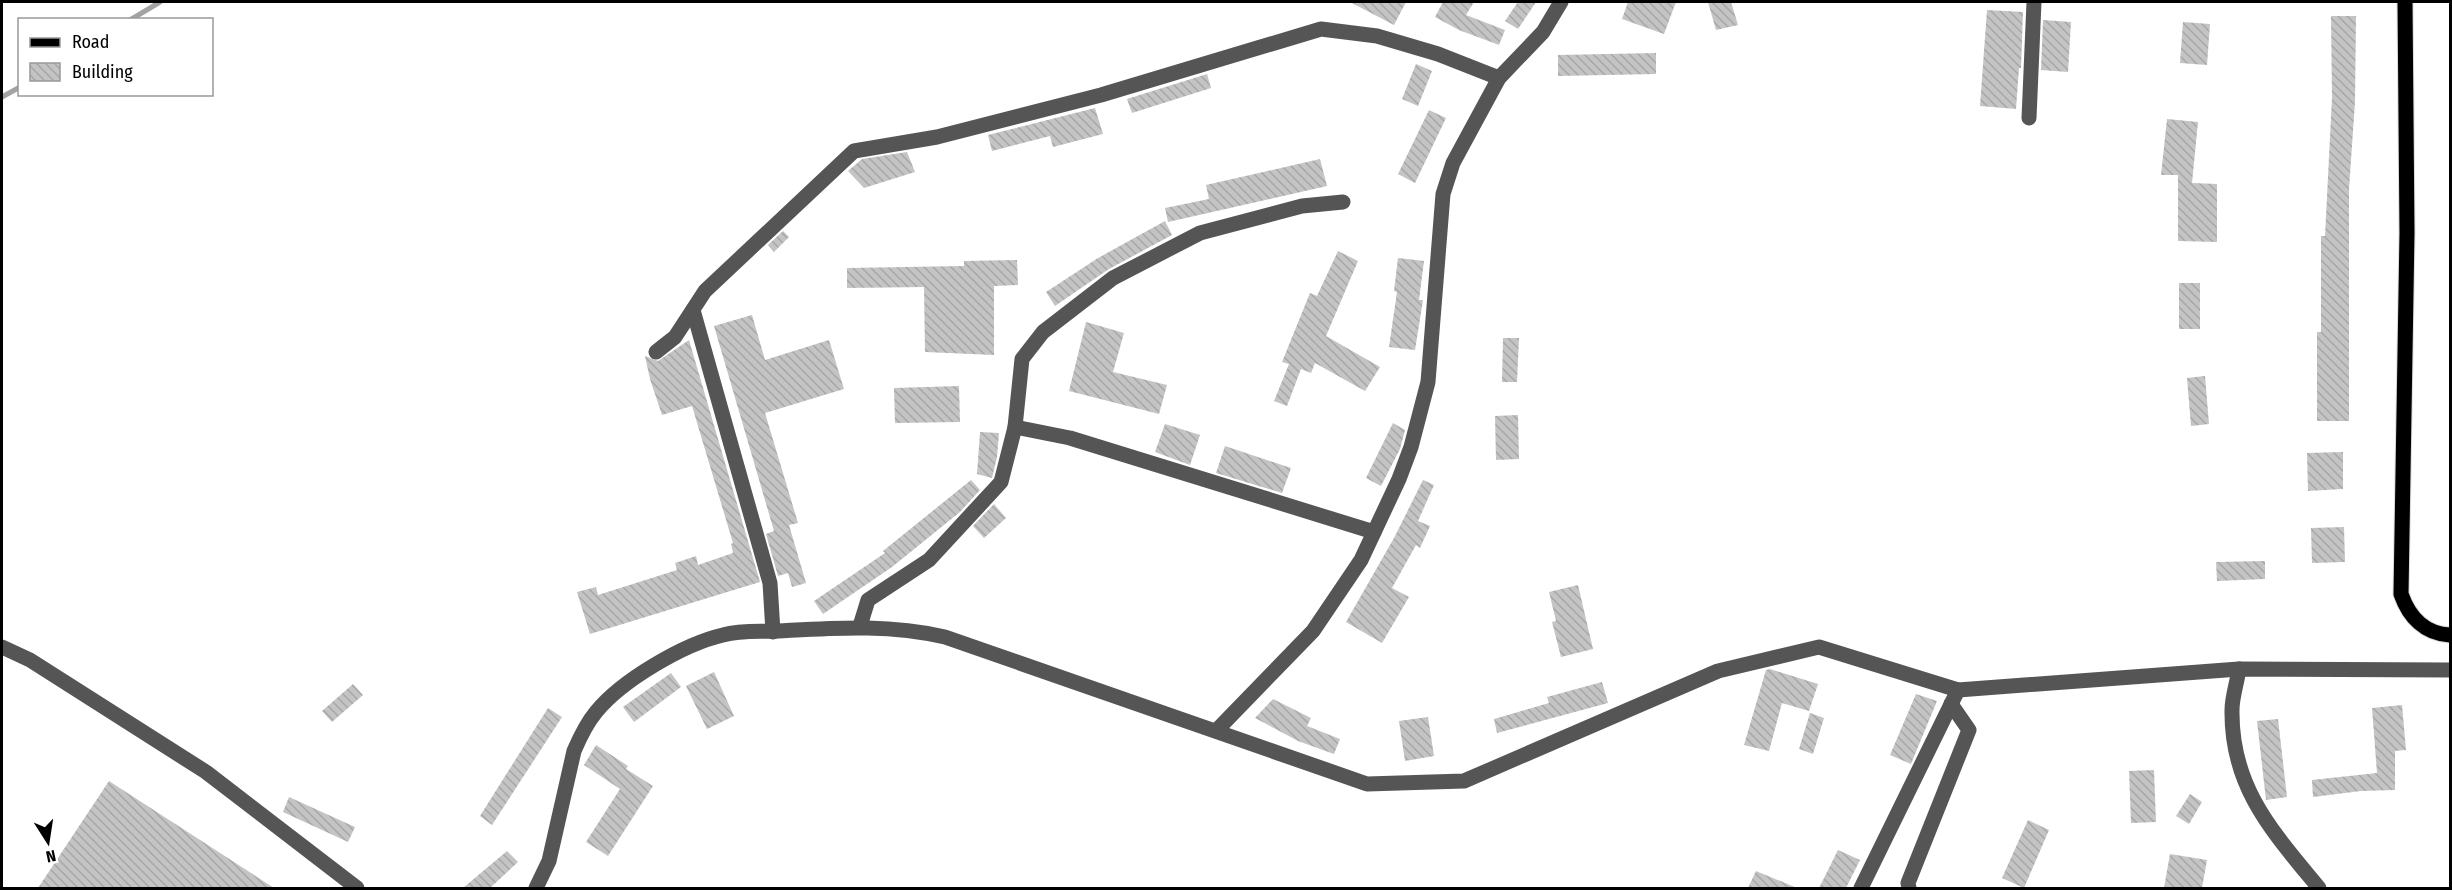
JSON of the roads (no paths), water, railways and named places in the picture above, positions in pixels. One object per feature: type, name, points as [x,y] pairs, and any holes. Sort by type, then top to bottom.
[{"type":"main road","points":[[2405,2],[2407,233],[2402,594],[2408,612],[2414,619],[2428,629],[2447,634]]},
{"type":"street","points":[[1216,731],[1313,631],[1361,560],[1411,447],[1428,382],[1443,194],[1447,179],[1453,163],[1499,78],[1543,32],[1561,2]]},
{"type":"street","points":[[2029,118],[2034,2]]},
{"type":"street","points":[[656,352],[675,337],[705,291],[854,151],[936,137],[1101,95],[1322,28],[1377,36],[1438,54],[1499,78]]},
{"type":"street","points":[[860,626],[868,600],[929,560],[1001,482],[1015,427],[1022,359],[1043,332],[1113,278],[1200,232],[1302,206],[1342,202]]},
{"type":"street","points":[[693,310],[770,583],[773,632]]},
{"type":"street","points":[[1015,427],[1070,438],[1374,532]]},
{"type":"street","points":[[536,888],[549,861],[574,751],[584,729],[598,709],[650,668],[693,644],[725,634],[860,626],[903,629],[945,637],[1367,784],[1464,781],[1719,671],[1819,647],[1958,690],[2239,669],[2447,670]]},
{"type":"street","points":[[2,647],[30,660],[206,772],[357,888]]},
{"type":"street","points":[[2239,669],[2232,708],[2234,744],[2244,779],[2254,804],[2271,830],[2319,888]]},
{"type":"street","points":[[1861,888],[1958,690]]},
{"type":"street","points":[[1909,888],[1908,883],[1969,730],[1951,704]]},
{"type":"waterway","points":[[133,18],[160,2]]},
{"type":"waterway","points":[[2,97],[18,88]]}]
